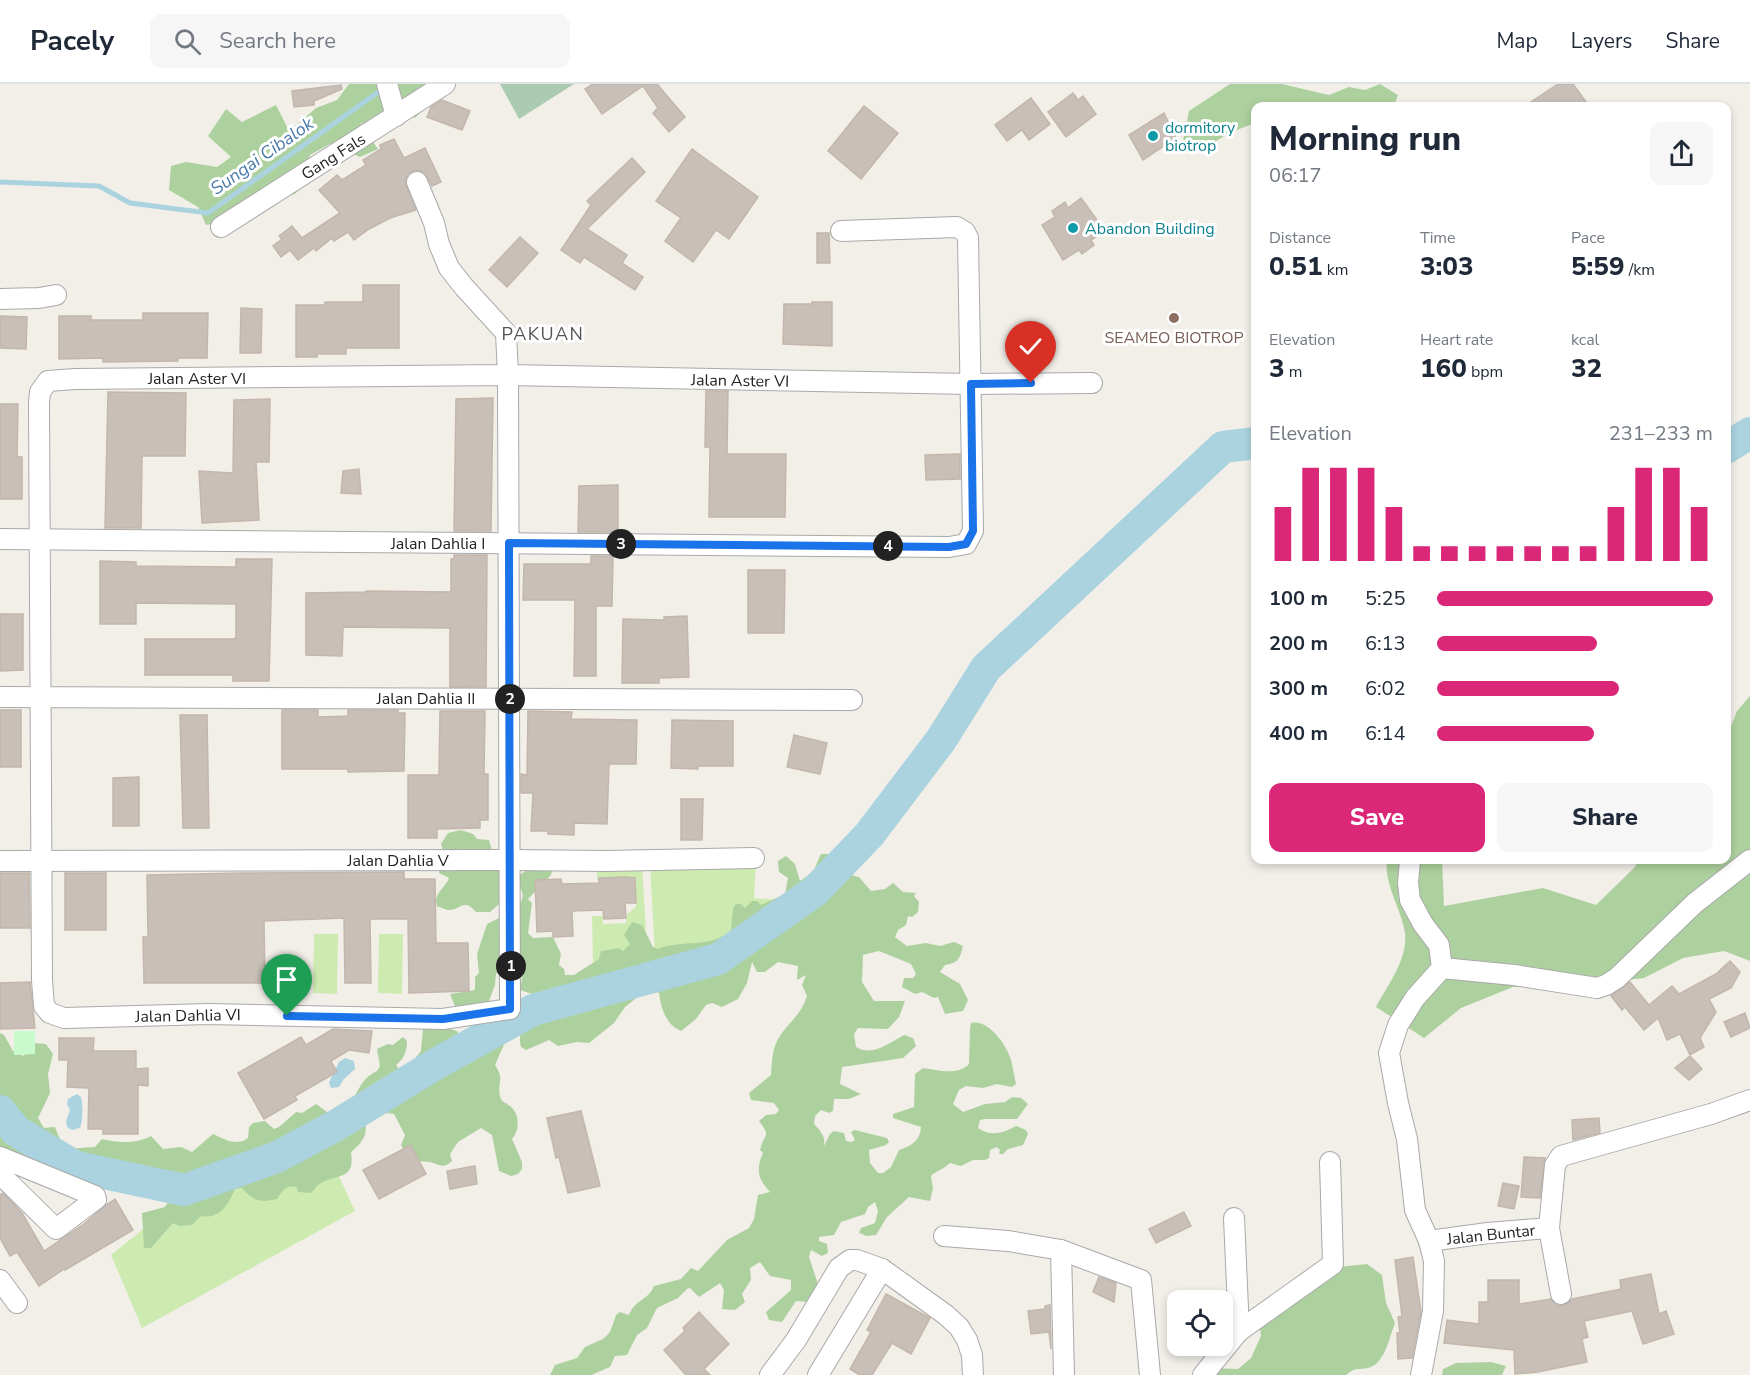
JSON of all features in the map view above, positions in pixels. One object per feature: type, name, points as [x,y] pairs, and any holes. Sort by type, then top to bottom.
[{"type":"street","points":[[387,84],[395,111]]},
{"type":"street","name":"Gang Fals","points":[[221,227],[395,111],[445,84]]},
{"type":"street","points":[[417,182],[449,268],[506,333],[510,860]]},
{"type":"street","points":[[841,231],[957,227],[965,232],[968,238],[971,384]]},
{"type":"street","points":[[0,299],[56,295]]},
{"type":"street","name":"Jalan Aster VI","points":[[40,539],[39,403],[40,392],[48,381],[99,378],[508,375],[971,384],[1092,383]]},
{"type":"street","name":"Jalan Dahlia I","points":[[0,539],[949,547],[966,544],[973,531],[971,384]]},
{"type":"street","points":[[40,539],[41,862]]},
{"type":"street","name":"Jalan Dahlia II","points":[[0,697],[852,700]]},
{"type":"street","name":"Jalan Dahlia V","points":[[0,861],[607,861],[754,858]]},
{"type":"street","name":"Jalan Dahlia VI","points":[[41,862],[42,980],[44,1006],[50,1014],[64,1018],[208,1014],[443,1019],[510,1009],[510,860]]},
{"type":"street","points":[[1410,864],[1408,883],[1410,900],[1423,924],[1439,945],[1442,968],[1514,975],[1598,988],[1617,978],[1695,903],[1750,860]]},
{"type":"street","name":"Jalan Buntar","points":[[1442,968],[1415,998],[1398,1025],[1389,1053],[1407,1139],[1415,1210],[1429,1241],[1549,1228],[1555,1165],[1561,1156],[1711,1114],[1750,1100]]},
{"type":"street","points":[[0,1157],[95,1196],[96,1199],[56,1229],[0,1174]]},
{"type":"street","points":[[1203,1375],[1239,1331],[1333,1264],[1330,1162]]},
{"type":"street","points":[[1234,1218],[1239,1331]]},
{"type":"street","points":[[1549,1228],[1561,1294]]},
{"type":"street","points":[[944,1236],[1008,1241],[1061,1250],[1141,1280],[1150,1375]]},
{"type":"street","points":[[1422,1375],[1434,1293],[1434,1261],[1429,1241]]},
{"type":"street","points":[[1061,1250],[1064,1375]]},
{"type":"street","points":[[770,1375],[796,1340],[843,1264],[850,1260],[857,1260],[882,1269],[946,1315],[967,1340],[972,1355],[973,1375]]},
{"type":"street","points":[[818,1375],[882,1269]]},
{"type":"street","points":[[0,1280],[17,1303]]},
{"type":"green space","points":[[349,84],[449,84],[415,118],[386,96],[386,133],[360,123],[378,149],[360,157],[330,144],[310,155],[304,182],[295,194],[262,200],[238,220],[206,225],[198,207],[169,190],[171,166],[186,162],[217,167],[231,157],[208,136],[226,109],[242,122],[276,105],[289,131],[316,108],[337,100]]},
{"type":"green space","points":[[500,84],[574,84],[519,119]]},
{"type":"green space","points":[[1230,84],[1282,84],[1329,95],[1349,87],[1365,90],[1380,84],[1398,95],[1395,102],[1251,102],[1251,125],[1229,133],[1203,149],[1183,141],[1189,111]]},
{"type":"green space","points":[[1750,696],[1750,961],[1724,951],[1683,958],[1644,978],[1568,987],[1513,987],[1461,1008],[1424,1038],[1376,1007],[1396,972],[1405,943],[1403,924],[1390,887],[1387,864],[1442,864],[1444,906],[1543,888],[1596,905],[1636,864],[1731,864],[1731,727],[1737,711]]},
{"type":"green space","points":[[461,830],[473,834],[477,839],[489,840],[492,851],[504,863],[507,897],[490,912],[476,912],[465,905],[452,910],[437,906],[438,894],[449,878],[439,873],[443,850],[441,844],[448,833]]},
{"type":"green space","points":[[836,850],[837,877],[822,887],[817,899],[809,906],[822,903],[829,885],[851,875],[859,877],[871,891],[885,889],[893,883],[903,892],[916,893],[914,896],[919,902],[918,912],[912,917],[908,916],[906,925],[898,930],[895,937],[907,946],[926,943],[940,946],[954,942],[963,946],[958,960],[945,965],[940,972],[960,984],[968,1000],[963,1011],[945,1014],[938,997],[934,998],[922,992],[915,994],[902,987],[904,978],[913,978],[916,974],[911,964],[879,951],[863,955],[862,982],[874,1001],[905,1001],[899,1017],[888,1029],[858,1028],[854,1034],[856,1047],[862,1050],[874,1050],[904,1035],[913,1038],[916,1046],[903,1058],[842,1067],[840,1084],[861,1094],[849,1099],[834,1099],[833,1111],[829,1113],[821,1110],[815,1116],[814,1124],[823,1137],[824,1146],[834,1131],[844,1133],[846,1141],[851,1142],[855,1140],[851,1132],[855,1130],[887,1138],[889,1142],[886,1145],[869,1150],[870,1163],[878,1173],[883,1173],[891,1167],[899,1150],[907,1147],[919,1136],[921,1127],[893,1118],[893,1114],[914,1107],[915,1074],[923,1068],[953,1071],[969,1064],[971,1023],[978,1023],[991,1029],[1006,1048],[1016,1084],[1012,1087],[997,1084],[983,1088],[966,1086],[959,1090],[953,1104],[963,1112],[985,1104],[1005,1102],[1012,1097],[1021,1098],[1028,1104],[1017,1119],[980,1120],[978,1128],[997,1133],[1016,1126],[1026,1130],[1028,1134],[1023,1145],[1008,1149],[1003,1154],[999,1154],[1000,1150],[997,1147],[990,1150],[989,1158],[973,1160],[961,1166],[950,1163],[931,1176],[933,1189],[930,1201],[909,1197],[887,1217],[876,1235],[867,1236],[859,1233],[861,1228],[875,1223],[878,1211],[875,1202],[868,1207],[865,1214],[841,1222],[834,1235],[819,1237],[819,1241],[827,1244],[828,1253],[822,1256],[811,1250],[809,1257],[820,1290],[808,1302],[796,1301],[782,1322],[769,1320],[766,1312],[791,1290],[791,1280],[770,1276],[760,1262],[750,1268],[751,1280],[742,1294],[745,1302],[735,1310],[722,1309],[724,1290],[720,1283],[699,1297],[690,1288],[687,1289],[678,1298],[657,1308],[647,1328],[637,1335],[627,1355],[615,1356],[610,1367],[591,1375],[550,1375],[555,1365],[577,1358],[585,1347],[603,1339],[610,1332],[616,1315],[620,1312],[629,1315],[654,1286],[681,1279],[691,1268],[698,1271],[727,1240],[749,1228],[754,1219],[758,1195],[770,1192],[762,1182],[759,1173],[763,1153],[760,1150],[766,1133],[759,1121],[766,1115],[776,1114],[779,1110],[774,1103],[751,1100],[749,1093],[771,1075],[773,1053],[777,1041],[801,1009],[807,996],[802,985],[806,975],[797,980],[798,966],[778,962],[765,972],[757,972],[752,962],[747,983],[738,999],[722,1007],[712,1003],[706,1005],[696,1019],[681,1031],[672,1025],[665,1015],[659,993],[649,988],[625,1007],[614,1023],[589,1043],[577,1042],[558,1046],[549,1040],[526,1050],[521,1047],[520,1041],[525,1007],[543,994],[558,990],[560,986],[532,994],[520,990],[524,966],[514,968],[507,977],[496,973],[495,985],[489,1001],[460,1007],[455,1006],[450,994],[475,990],[475,977],[479,973],[477,954],[487,924],[499,918],[513,929],[516,911],[523,896],[517,882],[518,876],[530,868],[554,864],[551,875],[528,899],[532,903],[528,933],[533,938],[553,937],[561,954],[559,965],[564,969],[565,975],[574,975],[599,959],[601,951],[619,948],[623,951],[630,944],[624,935],[632,922],[642,925],[653,947],[658,949],[676,944],[715,940],[731,930],[733,908],[736,904],[741,904],[745,908],[752,901],[757,901],[761,905],[785,894],[788,878],[779,872],[778,861],[786,856],[795,864],[800,881],[813,872],[821,854],[832,854]]},
{"type":"green space","points":[[756,861],[754,898],[793,901],[734,940],[655,958],[650,864]]},
{"type":"green space","points":[[642,864],[647,949],[593,962],[592,916],[603,916],[603,924],[626,923],[627,914],[636,907],[635,881],[597,880],[597,868]]},
{"type":"green space","points":[[314,934],[338,934],[337,994],[313,993]]},
{"type":"green space","points":[[379,934],[403,934],[402,994],[378,993]]},
{"type":"green space","points":[[489,1021],[494,1026],[495,1035],[506,1034],[506,1040],[495,1065],[500,1077],[499,1091],[502,1101],[513,1109],[518,1122],[512,1139],[522,1162],[522,1169],[518,1174],[511,1176],[499,1171],[492,1135],[481,1128],[458,1142],[450,1154],[452,1161],[441,1166],[430,1162],[410,1161],[401,1145],[405,1135],[394,1114],[379,1114],[365,1120],[365,1134],[351,1152],[351,1167],[345,1174],[321,1183],[311,1193],[298,1192],[297,1187],[287,1188],[277,1199],[271,1200],[258,1200],[242,1188],[235,1189],[227,1205],[219,1213],[208,1217],[201,1216],[192,1225],[179,1226],[173,1223],[151,1248],[144,1248],[142,1213],[165,1207],[174,1193],[155,1190],[138,1182],[112,1190],[88,1185],[0,1153],[0,1033],[4,1035],[13,1051],[23,1056],[35,1043],[46,1044],[53,1054],[48,1074],[50,1093],[38,1118],[44,1128],[55,1127],[62,1142],[69,1148],[95,1147],[102,1139],[127,1142],[151,1136],[163,1149],[181,1147],[192,1152],[213,1134],[230,1141],[244,1141],[248,1138],[249,1127],[253,1123],[265,1121],[274,1129],[296,1112],[302,1113],[316,1104],[330,1114],[339,1112],[351,1102],[363,1082],[377,1071],[380,1066],[377,1049],[388,1044],[393,1045],[403,1037],[407,1041],[406,1051],[396,1065],[400,1070],[406,1070],[421,1051],[423,1028],[446,1028],[457,1031],[464,1044],[470,1043]]},
{"type":"green space","points":[[14,1031],[35,1031],[35,1054],[14,1055]]},
{"type":"green space","points":[[335,1168],[355,1211],[142,1328],[111,1255],[142,1230],[233,1181]]},
{"type":"green space","points":[[1367,1264],[1382,1275],[1386,1303],[1395,1323],[1386,1350],[1374,1366],[1354,1370],[1346,1375],[1202,1375],[1213,1368],[1238,1369],[1251,1358],[1261,1336],[1258,1316],[1338,1267]]},
{"type":"green space","points":[[1491,1362],[1506,1366],[1502,1375],[1442,1375],[1443,1369],[1456,1363]]},
{"type":"water","points":[[345,1058],[354,1061],[355,1069],[339,1087],[331,1088],[329,1083],[331,1077],[339,1062]]},
{"type":"water","points":[[77,1094],[82,1100],[82,1121],[80,1128],[72,1130],[67,1127],[66,1121],[70,1110],[67,1104],[68,1099]]},
{"type":"building","points":[[593,84],[657,84],[685,117],[669,132],[653,113],[658,108],[643,86],[602,114],[585,89]]},
{"type":"building","points":[[1558,84],[1573,84],[1586,102],[1531,102]]},
{"type":"building","points":[[341,85],[342,89],[314,101],[314,105],[294,107],[292,91]]},
{"type":"building","points":[[1073,93],[1078,100],[1083,96],[1096,114],[1066,137],[1048,112]]},
{"type":"building","points":[[1031,98],[1050,124],[1029,140],[1022,130],[1007,141],[995,125]]},
{"type":"building","points":[[442,100],[470,111],[462,130],[427,117],[431,107]]},
{"type":"building","points":[[864,106],[898,133],[861,179],[828,151]]},
{"type":"building","name":"dormitory biotrop","points":[[1164,113],[1176,138],[1143,160],[1129,135]]},
{"type":"building","points":[[394,139],[404,158],[425,148],[441,182],[432,186],[425,173],[419,170],[408,174],[405,180],[406,186],[416,210],[390,218],[354,240],[348,232],[334,241],[332,238],[316,251],[314,248],[298,260],[290,250],[281,257],[273,246],[282,239],[279,236],[292,226],[302,238],[340,213],[319,190],[337,175],[342,180],[366,165],[363,160],[381,149],[380,145]]},
{"type":"building","points":[[692,149],[758,197],[729,239],[716,230],[693,262],[665,241],[681,218],[656,201]]},
{"type":"building","points":[[632,158],[645,172],[587,229],[627,255],[622,263],[643,277],[635,290],[584,257],[580,263],[561,250],[591,205],[587,201]]},
{"type":"building","name":"Abandon Building","points":[[1081,198],[1105,231],[1091,240],[1094,245],[1082,254],[1079,250],[1063,260],[1042,225],[1055,217],[1052,211],[1065,202],[1068,208]]},
{"type":"building","points":[[817,233],[829,233],[830,263],[817,263]]},
{"type":"building","points":[[520,237],[538,253],[507,287],[489,270]]},
{"type":"building","points":[[363,285],[399,285],[399,348],[346,348],[346,354],[296,357],[296,305],[363,302]]},
{"type":"building","points":[[812,302],[832,302],[832,346],[783,344],[784,304],[812,304]]},
{"type":"building","points":[[241,308],[262,309],[261,353],[240,353]]},
{"type":"building","points":[[143,313],[208,313],[207,358],[178,358],[178,361],[103,362],[103,358],[59,359],[59,316],[91,316],[91,320],[143,320]]},
{"type":"building","points":[[0,316],[27,317],[26,349],[0,348]]},
{"type":"building","points":[[706,391],[728,391],[727,454],[786,454],[785,517],[709,517],[710,447],[705,447]]},
{"type":"building","points":[[108,392],[186,393],[185,456],[142,456],[141,528],[105,528]]},
{"type":"building","points":[[493,398],[491,531],[454,531],[456,399]]},
{"type":"building","points":[[270,399],[269,462],[256,462],[259,520],[202,523],[199,471],[233,473],[234,400]]},
{"type":"building","points":[[0,404],[18,404],[17,457],[22,457],[22,499],[0,499]]},
{"type":"building","points":[[960,454],[960,479],[926,480],[925,455]]},
{"type":"building","points":[[359,469],[361,494],[341,493],[343,471]]},
{"type":"building","points":[[618,485],[618,532],[578,532],[579,486]]},
{"type":"building","points":[[454,555],[487,555],[486,687],[450,687],[450,628],[343,627],[342,656],[306,655],[306,593],[451,592],[451,559],[454,559]]},
{"type":"building","points":[[591,556],[613,556],[612,606],[596,606],[596,676],[574,676],[575,600],[523,600],[524,564],[591,564]]},
{"type":"building","points":[[236,559],[272,559],[269,681],[233,681],[233,675],[145,675],[145,639],[236,638],[236,604],[136,603],[136,624],[100,624],[100,561],[136,562],[136,566],[236,567]]},
{"type":"building","points":[[748,570],[785,570],[784,633],[748,633]]},
{"type":"building","points":[[0,614],[23,614],[23,670],[0,671]]},
{"type":"building","points":[[687,616],[689,677],[659,678],[659,683],[622,683],[623,619],[664,620],[664,617]]},
{"type":"building","points":[[0,710],[21,710],[21,767],[0,767]]},
{"type":"building","points":[[282,710],[318,710],[318,717],[348,716],[348,710],[398,710],[398,713],[405,713],[404,771],[348,772],[348,769],[282,769]]},
{"type":"building","points":[[440,711],[485,711],[484,774],[488,774],[488,820],[480,820],[480,828],[437,829],[437,838],[408,838],[408,775],[439,775]]},
{"type":"building","points":[[528,711],[572,712],[571,719],[637,720],[636,764],[609,764],[607,824],[574,823],[574,835],[531,831],[533,793],[521,793],[521,774],[527,775]]},
{"type":"building","points":[[180,715],[207,715],[209,828],[183,828]]},
{"type":"building","points":[[672,720],[733,721],[733,766],[698,766],[698,769],[671,768]]},
{"type":"building","points":[[794,735],[827,743],[820,774],[787,767]]},
{"type":"building","points":[[139,777],[139,826],[113,826],[113,778]]},
{"type":"building","points":[[681,799],[703,799],[702,840],[681,840]]},
{"type":"building","points":[[404,872],[404,879],[435,879],[436,943],[468,943],[469,991],[409,993],[408,919],[370,919],[371,983],[345,983],[344,918],[264,921],[265,983],[144,983],[143,937],[148,937],[147,875]]},
{"type":"building","points":[[0,873],[29,873],[30,928],[0,928]]},
{"type":"building","points":[[65,873],[106,873],[106,930],[65,930]]},
{"type":"building","points":[[599,878],[635,878],[636,903],[625,903],[626,918],[604,919],[603,910],[572,911],[573,936],[553,937],[553,931],[537,932],[535,880],[561,879],[562,884],[599,883]]},
{"type":"building","points":[[1730,961],[1740,972],[1731,988],[1709,999],[1716,1012],[1700,1038],[1704,1047],[1690,1055],[1680,1034],[1667,1040],[1658,1018],[1644,1030],[1625,1007],[1622,1010],[1611,996],[1630,982],[1649,1005],[1672,986],[1679,994],[1716,974]]},
{"type":"building","points":[[30,982],[35,1028],[0,1029],[0,983]]},
{"type":"building","points":[[1745,1013],[1750,1028],[1731,1037],[1724,1022]]},
{"type":"building","points":[[333,1029],[372,1031],[369,1053],[349,1050],[331,1061],[337,1072],[295,1096],[297,1100],[264,1119],[238,1073],[301,1037],[306,1045]]},
{"type":"building","points":[[59,1038],[94,1038],[93,1051],[136,1051],[136,1069],[148,1068],[148,1086],[138,1085],[138,1134],[103,1134],[103,1129],[88,1129],[89,1088],[67,1087],[68,1060],[59,1060]]},
{"type":"building","points":[[1690,1056],[1702,1069],[1689,1080],[1675,1068]]},
{"type":"building","points":[[581,1111],[600,1186],[568,1193],[559,1157],[556,1158],[547,1118]]},
{"type":"building","points":[[1599,1118],[1600,1133],[1573,1140],[1572,1120]]},
{"type":"building","points":[[411,1145],[426,1174],[379,1199],[363,1170]]},
{"type":"building","points":[[1524,1157],[1545,1158],[1540,1198],[1521,1197]]},
{"type":"building","points":[[475,1166],[477,1184],[450,1189],[447,1171]]},
{"type":"building","points":[[1503,1183],[1519,1186],[1514,1209],[1498,1206]]},
{"type":"building","points":[[3,1193],[22,1213],[44,1251],[84,1224],[115,1199],[133,1230],[64,1269],[39,1286],[17,1252],[10,1256],[0,1238],[0,1195]]},
{"type":"building","points":[[1184,1212],[1191,1226],[1156,1243],[1149,1229]]},
{"type":"building","points":[[1413,1257],[1421,1312],[1412,1358],[1398,1359],[1397,1333],[1400,1333],[1398,1317],[1402,1316],[1395,1260]]},
{"type":"building","points":[[1651,1274],[1659,1314],[1666,1311],[1674,1334],[1643,1344],[1632,1311],[1584,1321],[1588,1337],[1582,1339],[1587,1362],[1538,1372],[1515,1374],[1514,1350],[1444,1343],[1447,1320],[1479,1324],[1479,1302],[1488,1302],[1488,1280],[1519,1280],[1519,1304],[1551,1299],[1556,1305],[1563,1306],[1572,1299],[1621,1289],[1620,1280]]},
{"type":"building","points":[[1099,1277],[1116,1283],[1114,1302],[1093,1292]]},
{"type":"building","points":[[886,1294],[930,1318],[911,1354],[892,1343],[872,1375],[860,1375],[850,1369],[871,1332],[867,1330]]},
{"type":"building","points":[[1050,1305],[1051,1349],[1049,1332],[1031,1334],[1028,1311],[1045,1309],[1045,1306]]},
{"type":"building","points":[[699,1312],[729,1344],[704,1369],[710,1375],[686,1375],[664,1350],[685,1331],[683,1328]]},
{"type":"waterway","name":"Sungai Cibalok","points":[[0,182],[99,186],[130,203],[208,213],[384,88]]},
{"type":"waterway","points":[[1731,445],[1750,433]]},
{"type":"waterway","points":[[0,1111],[16,1131],[76,1167],[184,1190],[277,1157],[335,1126],[434,1065],[533,1010],[718,959],[815,891],[869,835],[941,740],[986,668],[1223,447],[1251,444]]},
{"type":"place","name":"dormitory biotrop","points":[[1153,136]]},
{"type":"place","name":"Abandon Building","points":[[1073,228]]},
{"type":"place","name":"SEAMEO BIOTROP","points":[[1174,318]]},
{"type":"district","name":"PAKUAN","points":[[543,334]]},
{"type":"route","points":[[287,1016],[443,1019],[510,1009],[509,543],[949,547],[966,544],[973,531],[971,384],[1031,383]]}]
